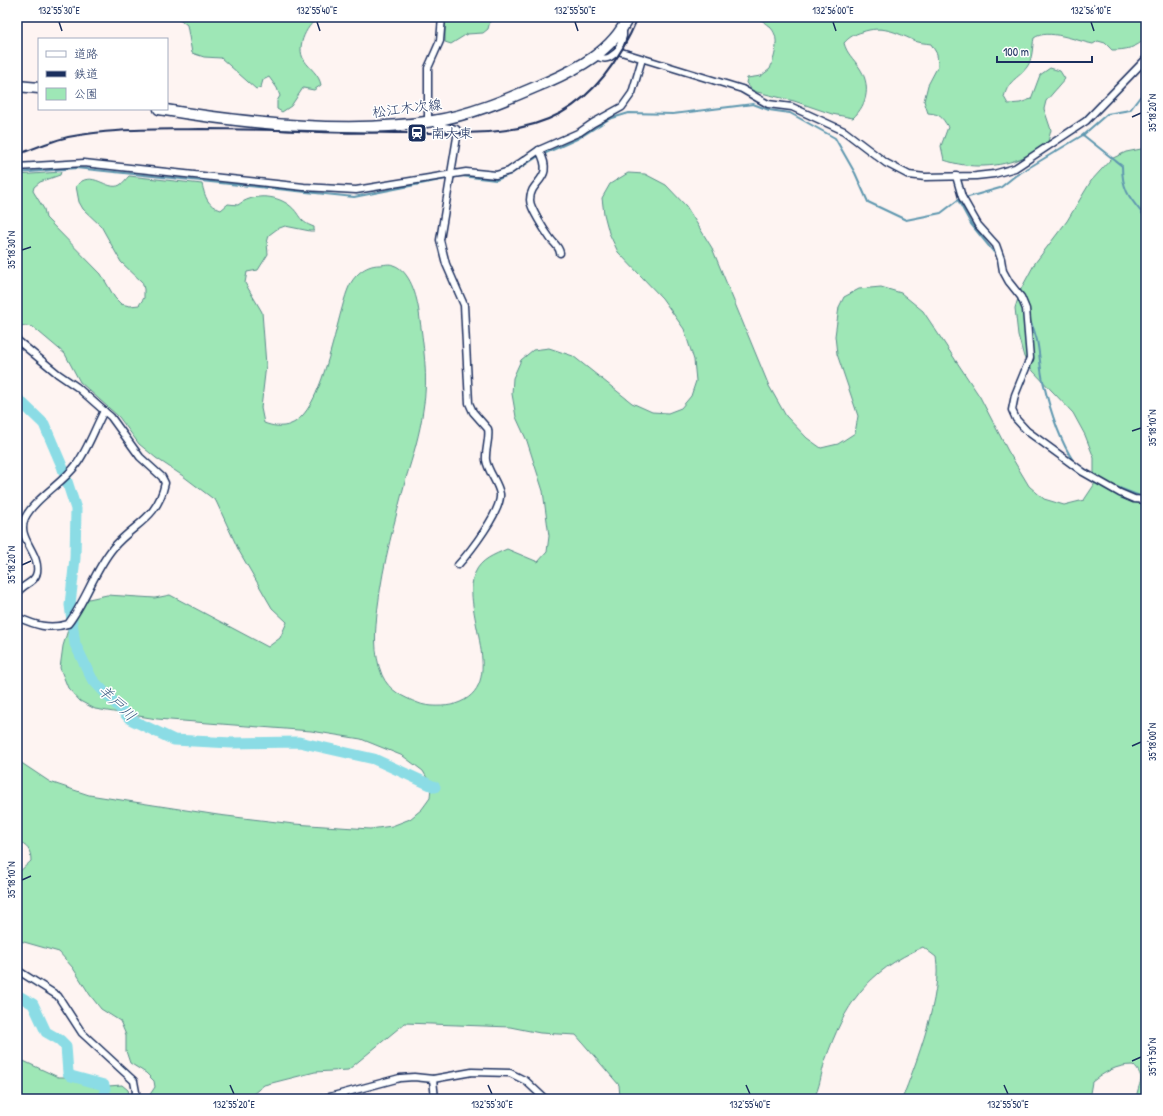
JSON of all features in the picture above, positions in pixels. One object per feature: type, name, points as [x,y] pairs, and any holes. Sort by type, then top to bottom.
[{"type":"main road","name":"松江木次線","points":[[167,110],[262,122],[337,127],[358,127],[431,121],[486,106],[571,72],[596,56],[623,29],[628,17]]},
{"type":"main road","points":[[17,86],[38,88]]},
{"type":"street","points":[[442,17],[440,40],[428,68],[431,121],[438,126],[458,130],[440,240],[446,264],[464,305],[469,403],[473,412],[488,429],[486,462],[499,489],[500,499],[488,524],[468,554],[458,565]]},
{"type":"street","points":[[596,56],[602,59],[610,58],[618,51],[623,36],[623,29]]},
{"type":"street","points":[[618,51],[742,89],[768,104],[792,107],[844,131],[886,163],[908,175],[956,176],[994,174],[1015,168],[1086,121],[1146,59]]},
{"type":"street","points":[[17,167],[84,163],[304,187],[356,190],[451,177],[466,172],[496,175],[509,171],[580,132],[626,104],[634,86],[642,59]]},
{"type":"street","points":[[541,153],[545,165],[544,174],[532,192],[530,203],[550,239],[559,247],[560,253]]},
{"type":"street","points":[[956,176],[962,197],[978,225],[996,246],[1001,259],[1003,271],[1009,282],[1021,297],[1026,309],[1030,358],[1015,395],[1012,410],[1016,419],[1027,431],[1083,472],[1105,483],[1120,493],[1134,499],[1146,500]]},
{"type":"street","points":[[17,340],[58,374],[77,387],[117,423],[140,457],[162,477],[165,483],[161,497],[150,516],[129,532],[112,549],[68,624],[57,627],[48,627],[35,625],[17,617]]},
{"type":"street","points":[[17,594],[19,590],[35,577],[37,571],[36,562],[22,531],[26,516],[76,465],[104,411]]},
{"type":"street","points":[[17,970],[58,996],[82,1033],[134,1081],[136,1092],[134,1099]]},
{"type":"street","points":[[322,1099],[400,1078],[414,1077],[433,1079],[472,1072],[510,1073],[526,1081],[545,1099]]},
{"type":"street","points":[[433,1079],[435,1099]]},
{"type":"green space","points":[[177,17],[320,17],[311,24],[307,30],[301,48],[304,60],[316,75],[321,85],[314,90],[303,88],[291,106],[282,112],[277,109],[277,101],[280,96],[277,88],[269,77],[263,80],[261,87],[256,89],[221,58],[204,57],[192,53],[187,25]]},
{"type":"green space","points":[[445,17],[491,17],[488,29],[483,33],[467,34],[451,44],[445,42]]},
{"type":"green space","points":[[760,17],[1146,17],[1146,38],[1130,48],[1112,50],[1105,43],[1098,41],[1093,44],[1063,36],[1047,34],[1034,38],[1029,64],[1011,83],[1004,97],[1008,104],[1020,103],[1031,99],[1040,75],[1050,68],[1060,71],[1065,79],[1046,101],[1044,109],[1051,130],[1048,142],[1031,154],[1014,161],[994,165],[974,166],[944,160],[941,146],[948,127],[940,117],[935,114],[928,113],[924,101],[928,85],[938,66],[937,54],[931,44],[917,42],[894,32],[882,29],[869,30],[859,33],[846,41],[844,43],[845,47],[863,73],[866,87],[865,100],[862,107],[853,118],[832,114],[794,101],[753,91],[746,83],[747,78],[761,76],[770,69],[776,48],[776,38],[774,32]]},
{"type":"green space","points":[[1146,148],[1146,1099],[1136,1099],[1141,1077],[1133,1065],[1127,1065],[1111,1070],[1092,1082],[1089,1099],[902,1099],[921,1048],[936,989],[936,957],[923,947],[886,967],[860,992],[850,1006],[833,1041],[813,1099],[617,1099],[620,1097],[619,1085],[576,1035],[540,1033],[510,1027],[405,1023],[348,1070],[315,1072],[264,1085],[247,1099],[147,1099],[155,1087],[154,1081],[146,1073],[130,1063],[126,1051],[126,1035],[120,1021],[101,1009],[73,968],[59,952],[17,940],[17,874],[31,861],[28,848],[17,841],[17,760],[50,782],[89,795],[218,815],[294,824],[370,829],[392,826],[410,819],[422,809],[430,798],[431,785],[423,771],[403,756],[361,739],[311,731],[157,719],[95,709],[80,701],[68,688],[60,668],[63,646],[71,620],[84,600],[107,595],[155,598],[170,595],[268,647],[280,638],[287,622],[272,608],[239,551],[216,501],[139,444],[119,417],[80,382],[65,354],[33,327],[17,325],[17,175],[61,172],[60,175],[40,182],[34,187],[33,191],[44,209],[46,218],[101,274],[115,298],[121,304],[130,306],[139,305],[144,298],[142,282],[121,262],[101,226],[83,209],[79,202],[76,186],[82,181],[88,179],[110,186],[115,186],[120,185],[129,176],[202,184],[207,200],[213,206],[221,210],[228,204],[238,205],[244,201],[256,197],[270,197],[283,201],[289,205],[302,220],[314,227],[314,231],[285,226],[277,229],[269,235],[267,243],[268,254],[258,270],[247,272],[245,283],[262,312],[266,365],[261,408],[264,423],[270,425],[281,426],[291,424],[302,416],[312,402],[327,363],[343,303],[350,284],[356,276],[364,269],[374,265],[386,264],[393,265],[404,272],[412,285],[418,306],[425,361],[425,398],[414,453],[406,478],[383,574],[376,623],[376,650],[379,667],[388,685],[402,696],[412,701],[431,706],[441,706],[455,704],[472,695],[480,681],[482,664],[473,607],[472,589],[475,573],[478,568],[488,558],[507,549],[538,562],[547,552],[549,536],[543,491],[527,441],[516,417],[512,394],[513,378],[521,360],[533,350],[549,348],[573,356],[632,403],[652,412],[668,413],[681,408],[691,396],[696,381],[694,360],[684,329],[662,298],[618,252],[609,233],[602,198],[610,184],[628,173],[645,174],[666,185],[686,206],[712,248],[769,386],[786,416],[807,438],[821,448],[838,444],[855,433],[858,416],[837,354],[835,336],[839,307],[844,297],[859,289],[881,287],[901,293],[923,311],[980,397],[1008,451],[1029,486],[1044,499],[1064,505],[1084,500],[1094,485],[1094,458],[1085,435],[1073,413],[1033,371],[1024,357],[1018,335],[1015,308],[1021,289],[1035,263],[1067,221],[1091,181],[1111,159],[1126,152]]},
{"type":"green space","points":[[17,1058],[58,1077],[73,1077],[82,1083],[94,1087],[122,1085],[128,1090],[130,1097],[128,1099],[17,1099]]},
{"type":"waterway","points":[[17,173],[76,168],[354,197],[461,176],[496,180],[511,174],[537,157],[579,138],[609,119],[629,113],[673,114],[753,104],[769,110],[790,113],[835,138],[855,173],[868,202],[906,220],[941,213],[958,200],[1000,188],[1015,176],[1083,135],[1107,114],[1130,110],[1146,89]]},
{"type":"waterway","points":[[1083,135],[1122,166],[1122,175],[1128,195],[1146,218]]},
{"type":"waterway","points":[[958,200],[971,224],[997,256]]},
{"type":"waterway","points":[[1029,319],[1036,335],[1041,373],[1052,412],[1064,444],[1074,462]]},
{"type":"waterway","name":"羊戸川","points":[[17,398],[44,424],[62,466],[76,509],[75,558],[70,605],[75,644],[92,679],[130,719],[174,740],[232,743],[299,742],[374,759],[435,787]]},
{"type":"waterway","points":[[1078,465],[1098,477]]},
{"type":"waterway","points":[[1114,486],[1145,498]]},
{"type":"waterway","points":[[17,995],[33,1004],[46,1032],[60,1040],[66,1046],[68,1073],[71,1076],[104,1085],[104,1099]]},
{"type":"railway","points":[[17,155],[68,137],[117,131],[227,129],[471,133],[508,130],[544,121],[561,113],[587,94],[617,59],[638,17]]},
{"type":"place","name":"南大東","points":[[417,133]]}]
